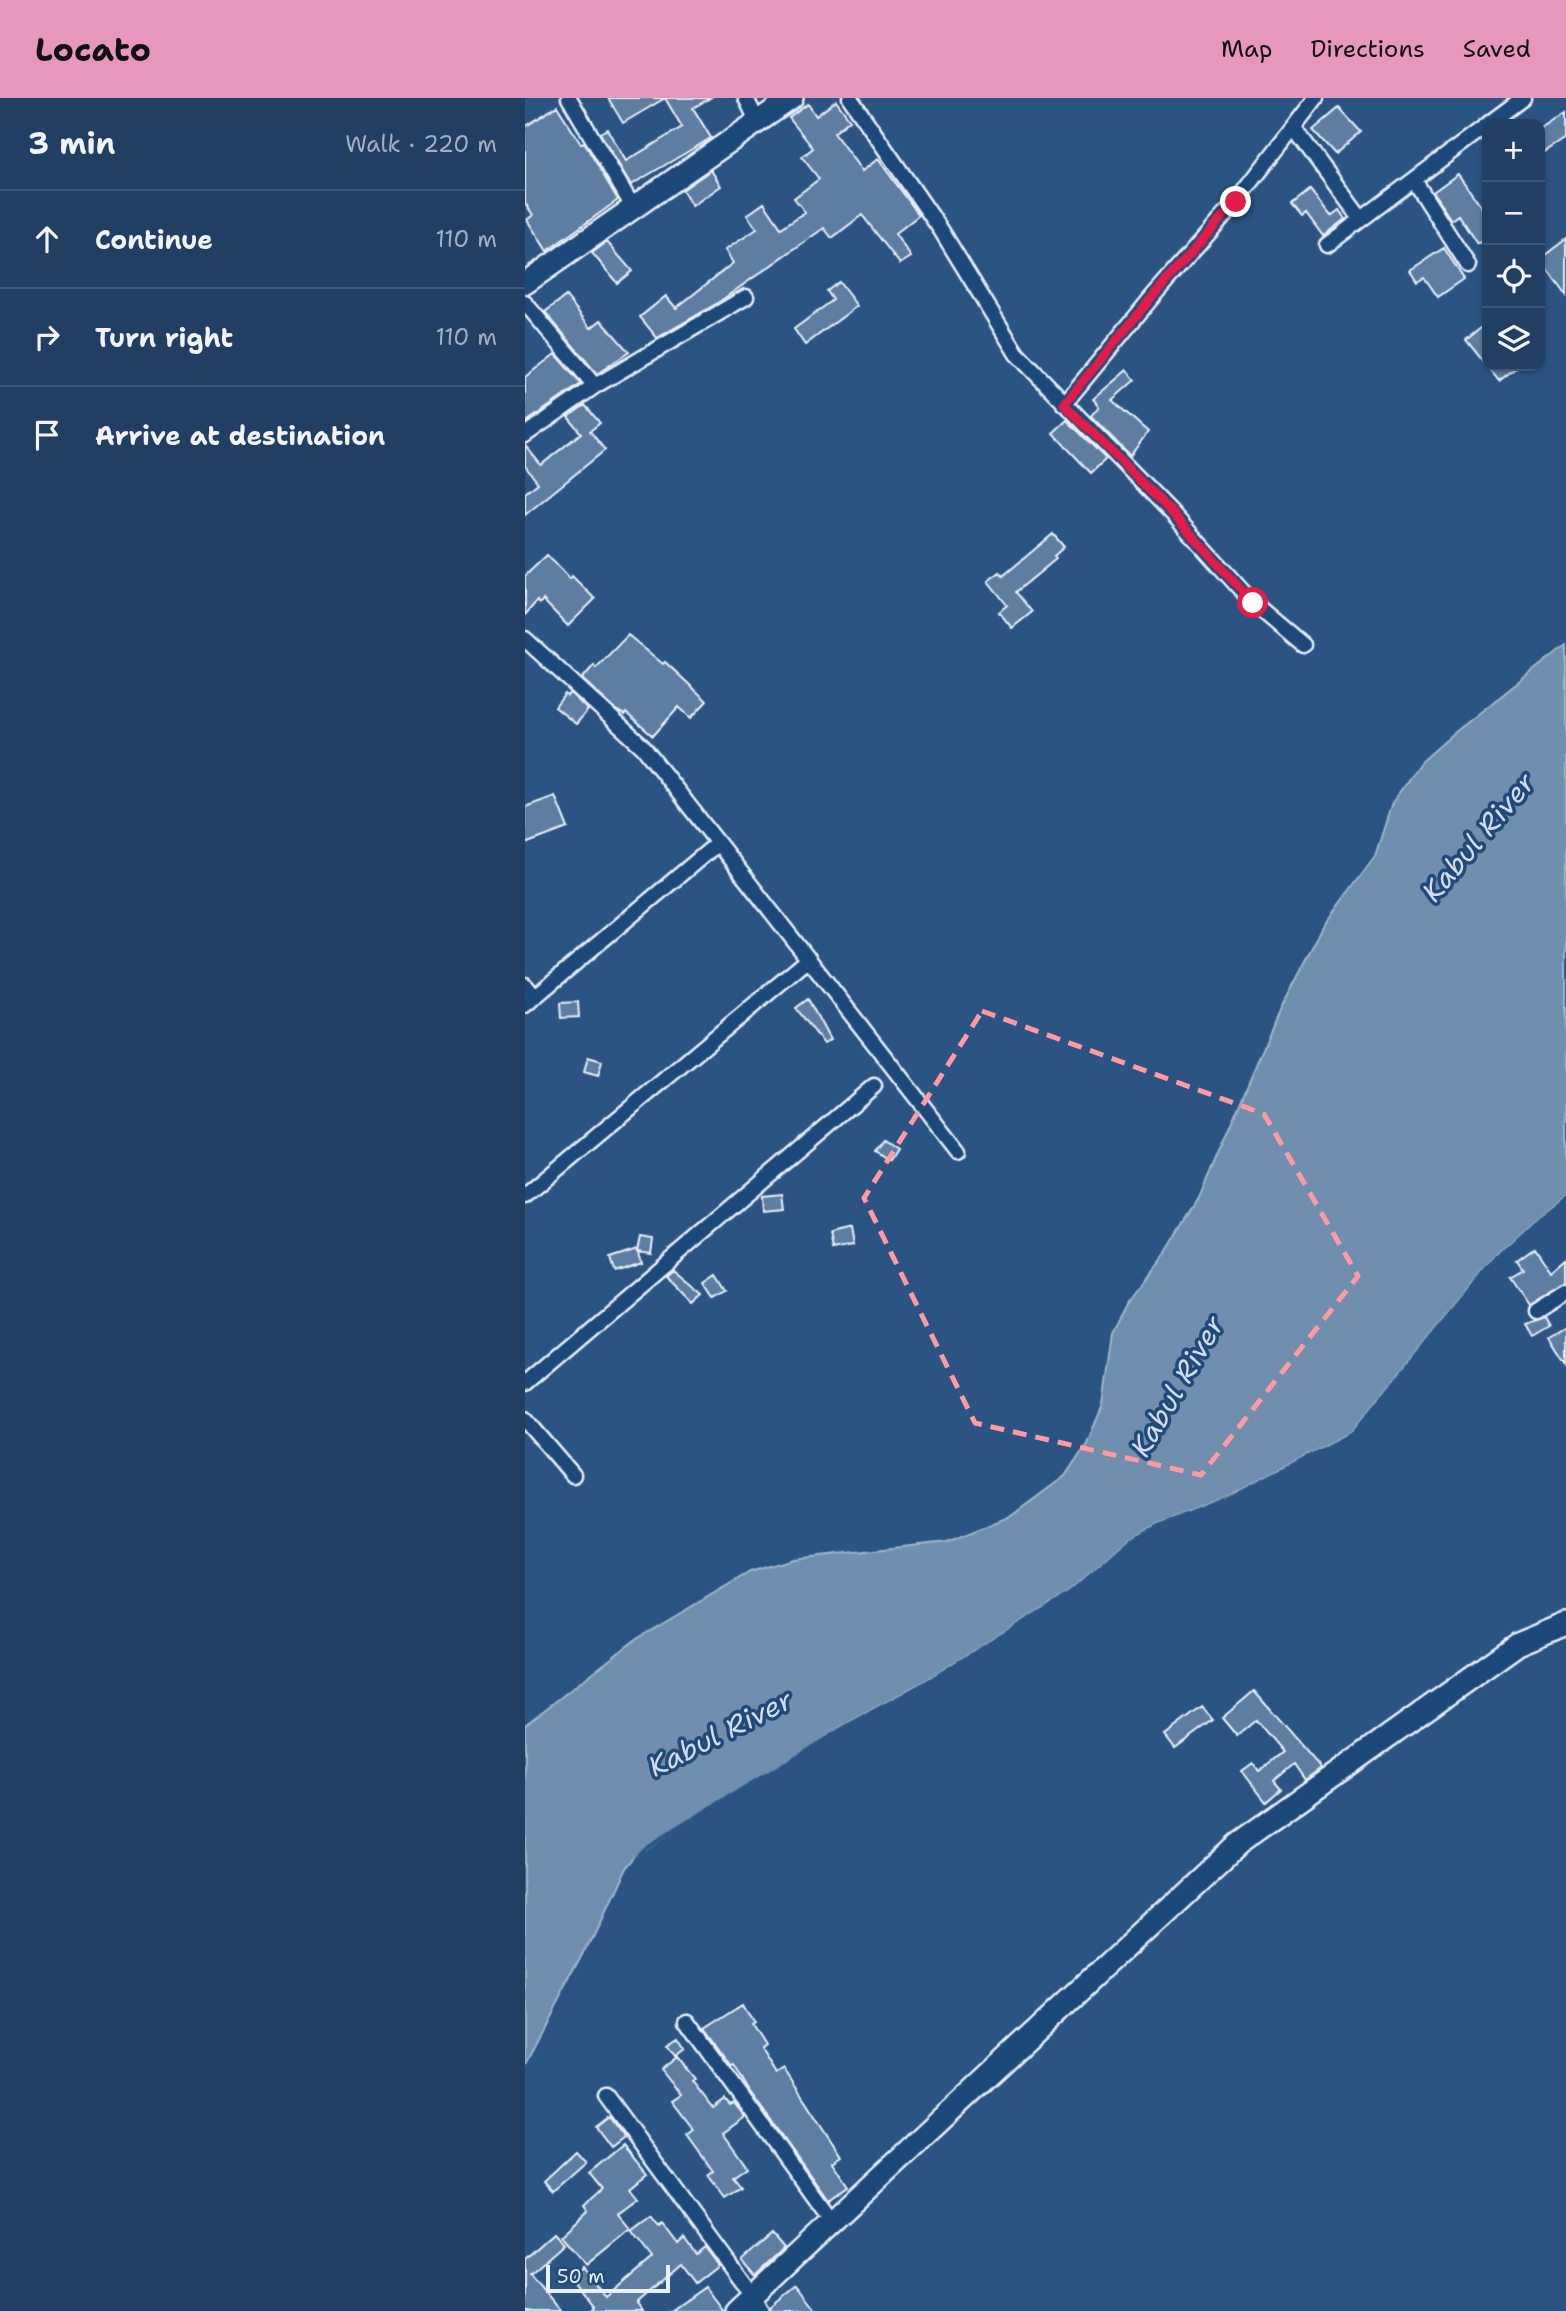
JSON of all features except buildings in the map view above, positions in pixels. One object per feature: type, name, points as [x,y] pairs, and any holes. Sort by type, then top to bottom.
[{"type":"street","points":[[569,98],[633,207]]},
{"type":"street","points":[[746,98],[757,121]]},
{"type":"street","points":[[525,283],[792,98]]},
{"type":"street","points":[[850,98],[941,230],[1017,354],[1171,512],[1253,603],[1303,645]]},
{"type":"street","points":[[1064,404],[1153,296],[1236,202],[1316,98]]},
{"type":"street","points":[[1495,119],[1523,98]]},
{"type":"street","points":[[1294,128],[1361,219]]},
{"type":"street","points":[[1327,245],[1482,129]]},
{"type":"street","points":[[1414,180],[1468,265]]},
{"type":"street","points":[[525,435],[595,386],[746,297]]},
{"type":"street","points":[[525,303],[595,386]]},
{"type":"street","points":[[525,639],[643,747],[958,1151]]},
{"type":"street","points":[[525,985],[530,1001],[718,843]]},
{"type":"street","points":[[525,1196],[809,959]]},
{"type":"street","points":[[525,1383],[874,1086]]},
{"type":"street","points":[[1536,1311],[1566,1292]]},
{"type":"street","points":[[525,1419],[573,1475]]},
{"type":"street","points":[[736,2311],[757,2303],[832,2222],[1237,1844],[1518,1644],[1566,1624]]},
{"type":"street","points":[[687,2021],[832,2222]]},
{"type":"street","points":[[607,2096],[757,2303]]},
{"type":"highlighted area","points":[[982,1011],[1264,1114],[1358,1276],[1201,1475],[975,1423],[864,1198]]},
{"type":"water","name":"Kabul River","points":[[1566,645],[1566,1196],[1497,1255],[1353,1430],[1346,1435],[1228,1496],[1158,1524],[1128,1540],[1069,1592],[925,1681],[848,1723],[633,1857],[624,1868],[585,1953],[525,2066],[525,1725],[635,1640],[750,1572],[793,1559],[947,1542],[1011,1516],[1065,1476],[1087,1443],[1103,1405],[1113,1333],[1128,1303],[1165,1254],[1199,1198],[1280,1009],[1323,926],[1375,856],[1392,803],[1419,764]]},
{"type":"pier","points":[[1566,1196],[1566,1200],[1500,1258],[1348,1437],[1230,1499],[1160,1527],[1130,1543],[1071,1595],[927,1684],[850,1726],[647,1849],[632,1863],[633,1857],[644,1846],[848,1723],[925,1681],[1069,1592],[1128,1540],[1158,1524],[1228,1496],[1346,1435],[1353,1430],[1497,1255]]},
{"type":"route","points":[[1236,202],[1153,296],[1064,404],[1171,512],[1253,603]]}]
